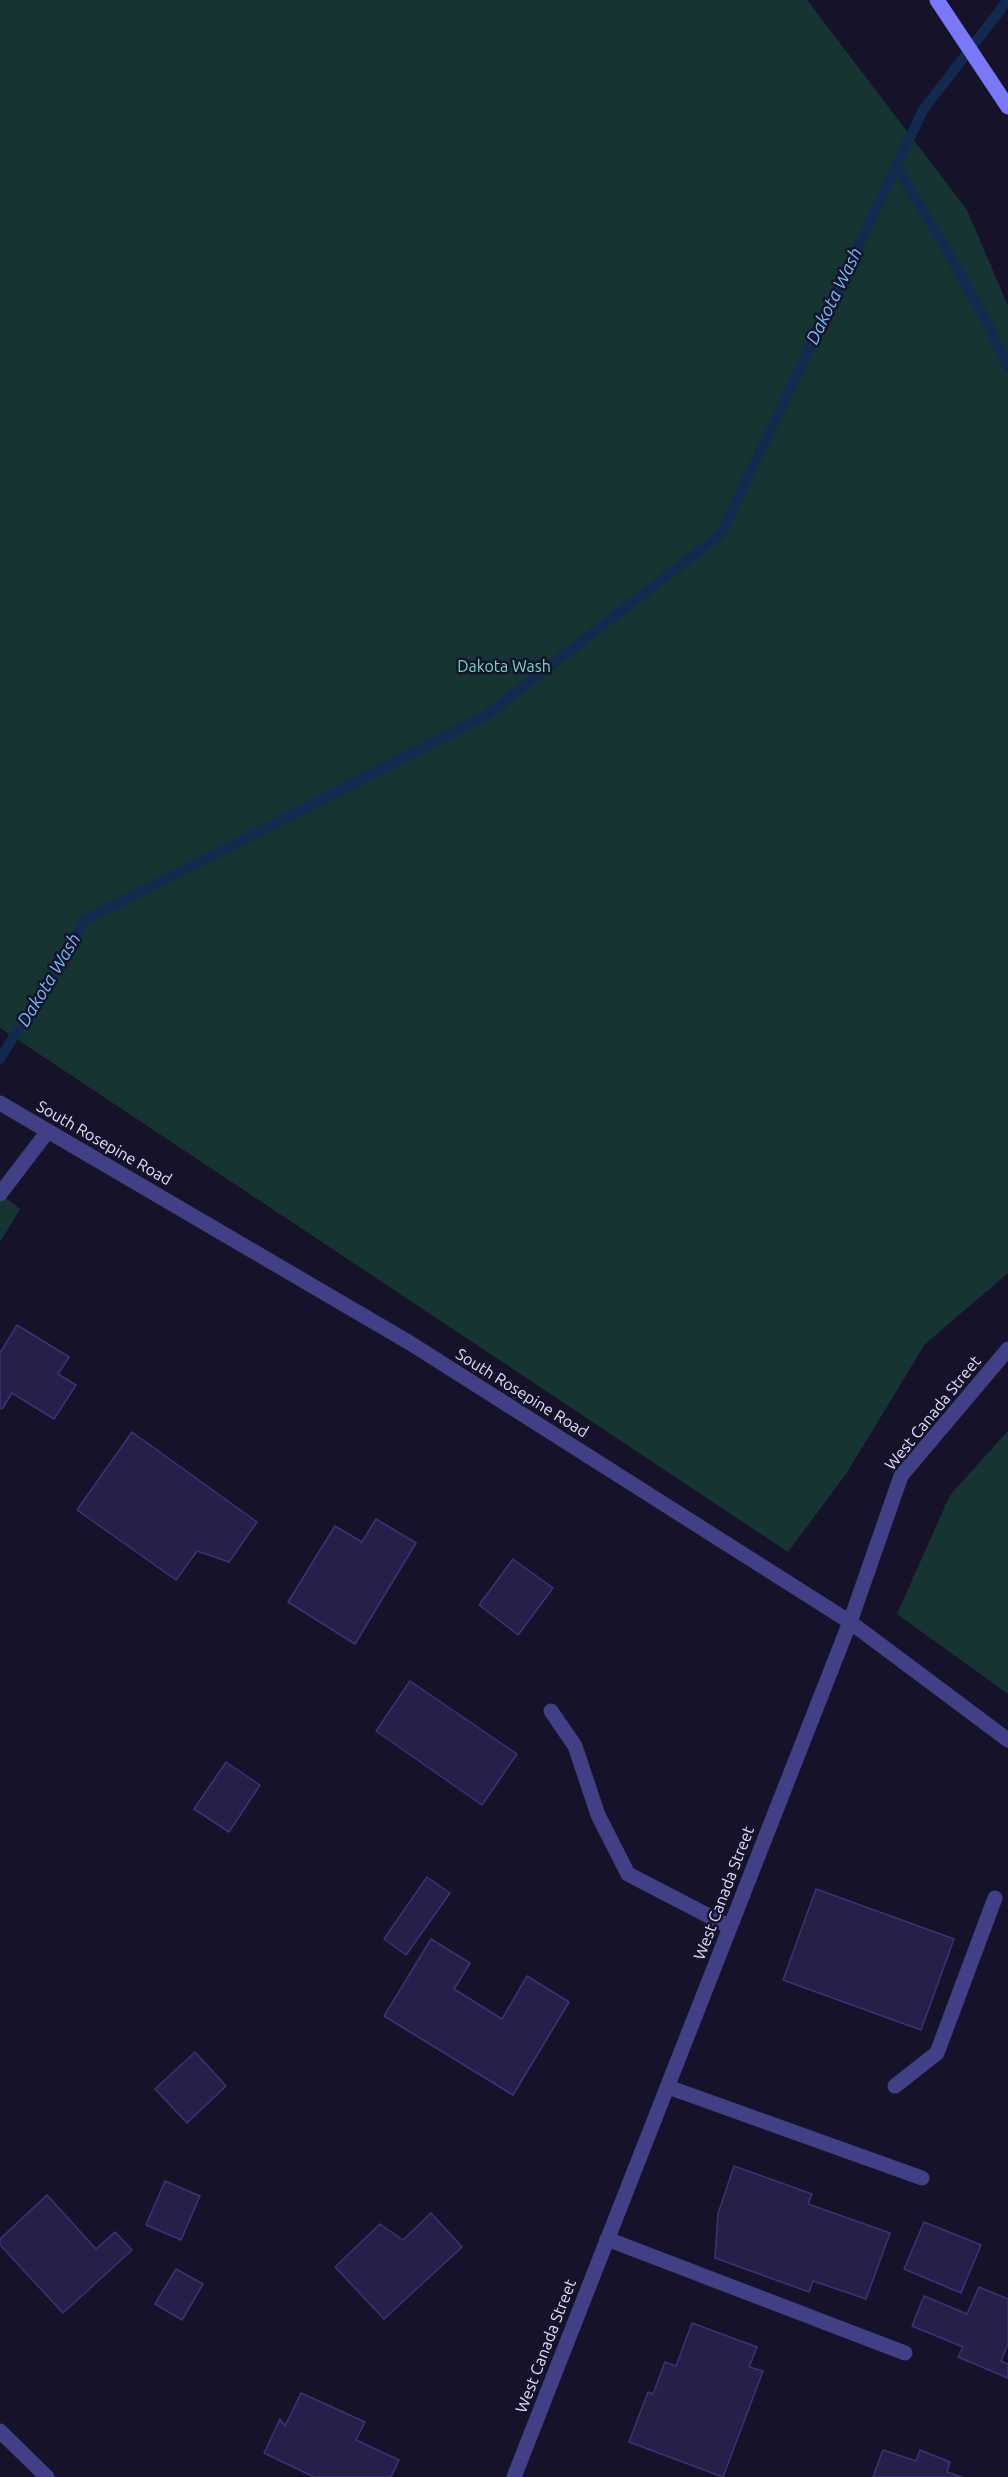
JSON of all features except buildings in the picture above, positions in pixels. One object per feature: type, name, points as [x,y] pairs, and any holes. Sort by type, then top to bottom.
[{"type":"main road","points":[[937,0],[1008,107]]},
{"type":"street","name":"South Rosepine Road","points":[[0,1103],[410,1343],[850,1622],[1008,1740]]},
{"type":"street","points":[[0,1194],[48,1131]]},
{"type":"street","name":"West Canada Street","points":[[514,2477],[850,1622],[901,1476],[1008,1349]]},
{"type":"street","points":[[551,1711],[575,1746],[598,1815],[628,1874],[730,1927]]},
{"type":"street","points":[[895,2086],[938,2053],[995,1898]]},
{"type":"street","points":[[668,2087],[922,2178]]},
{"type":"street","points":[[607,2240],[905,2353]]},
{"type":"street","points":[[0,2431],[47,2477]]},
{"type":"green space","name":"Dakota Wash","points":[[0,0],[807,0],[967,210],[1008,306],[1008,1273],[925,1344],[846,1474],[788,1552],[0,1028]]},
{"type":"green space","points":[[0,1193],[20,1209],[0,1242]]},
{"type":"green space","points":[[1008,1431],[1008,1694],[897,1614],[950,1495]]},
{"type":"waterway","name":"Dakota Wash","points":[[0,1059],[84,921],[485,716],[721,534],[923,110],[1008,0]]},
{"type":"waterway","points":[[896,166],[945,247],[984,317],[1008,367]]}]
